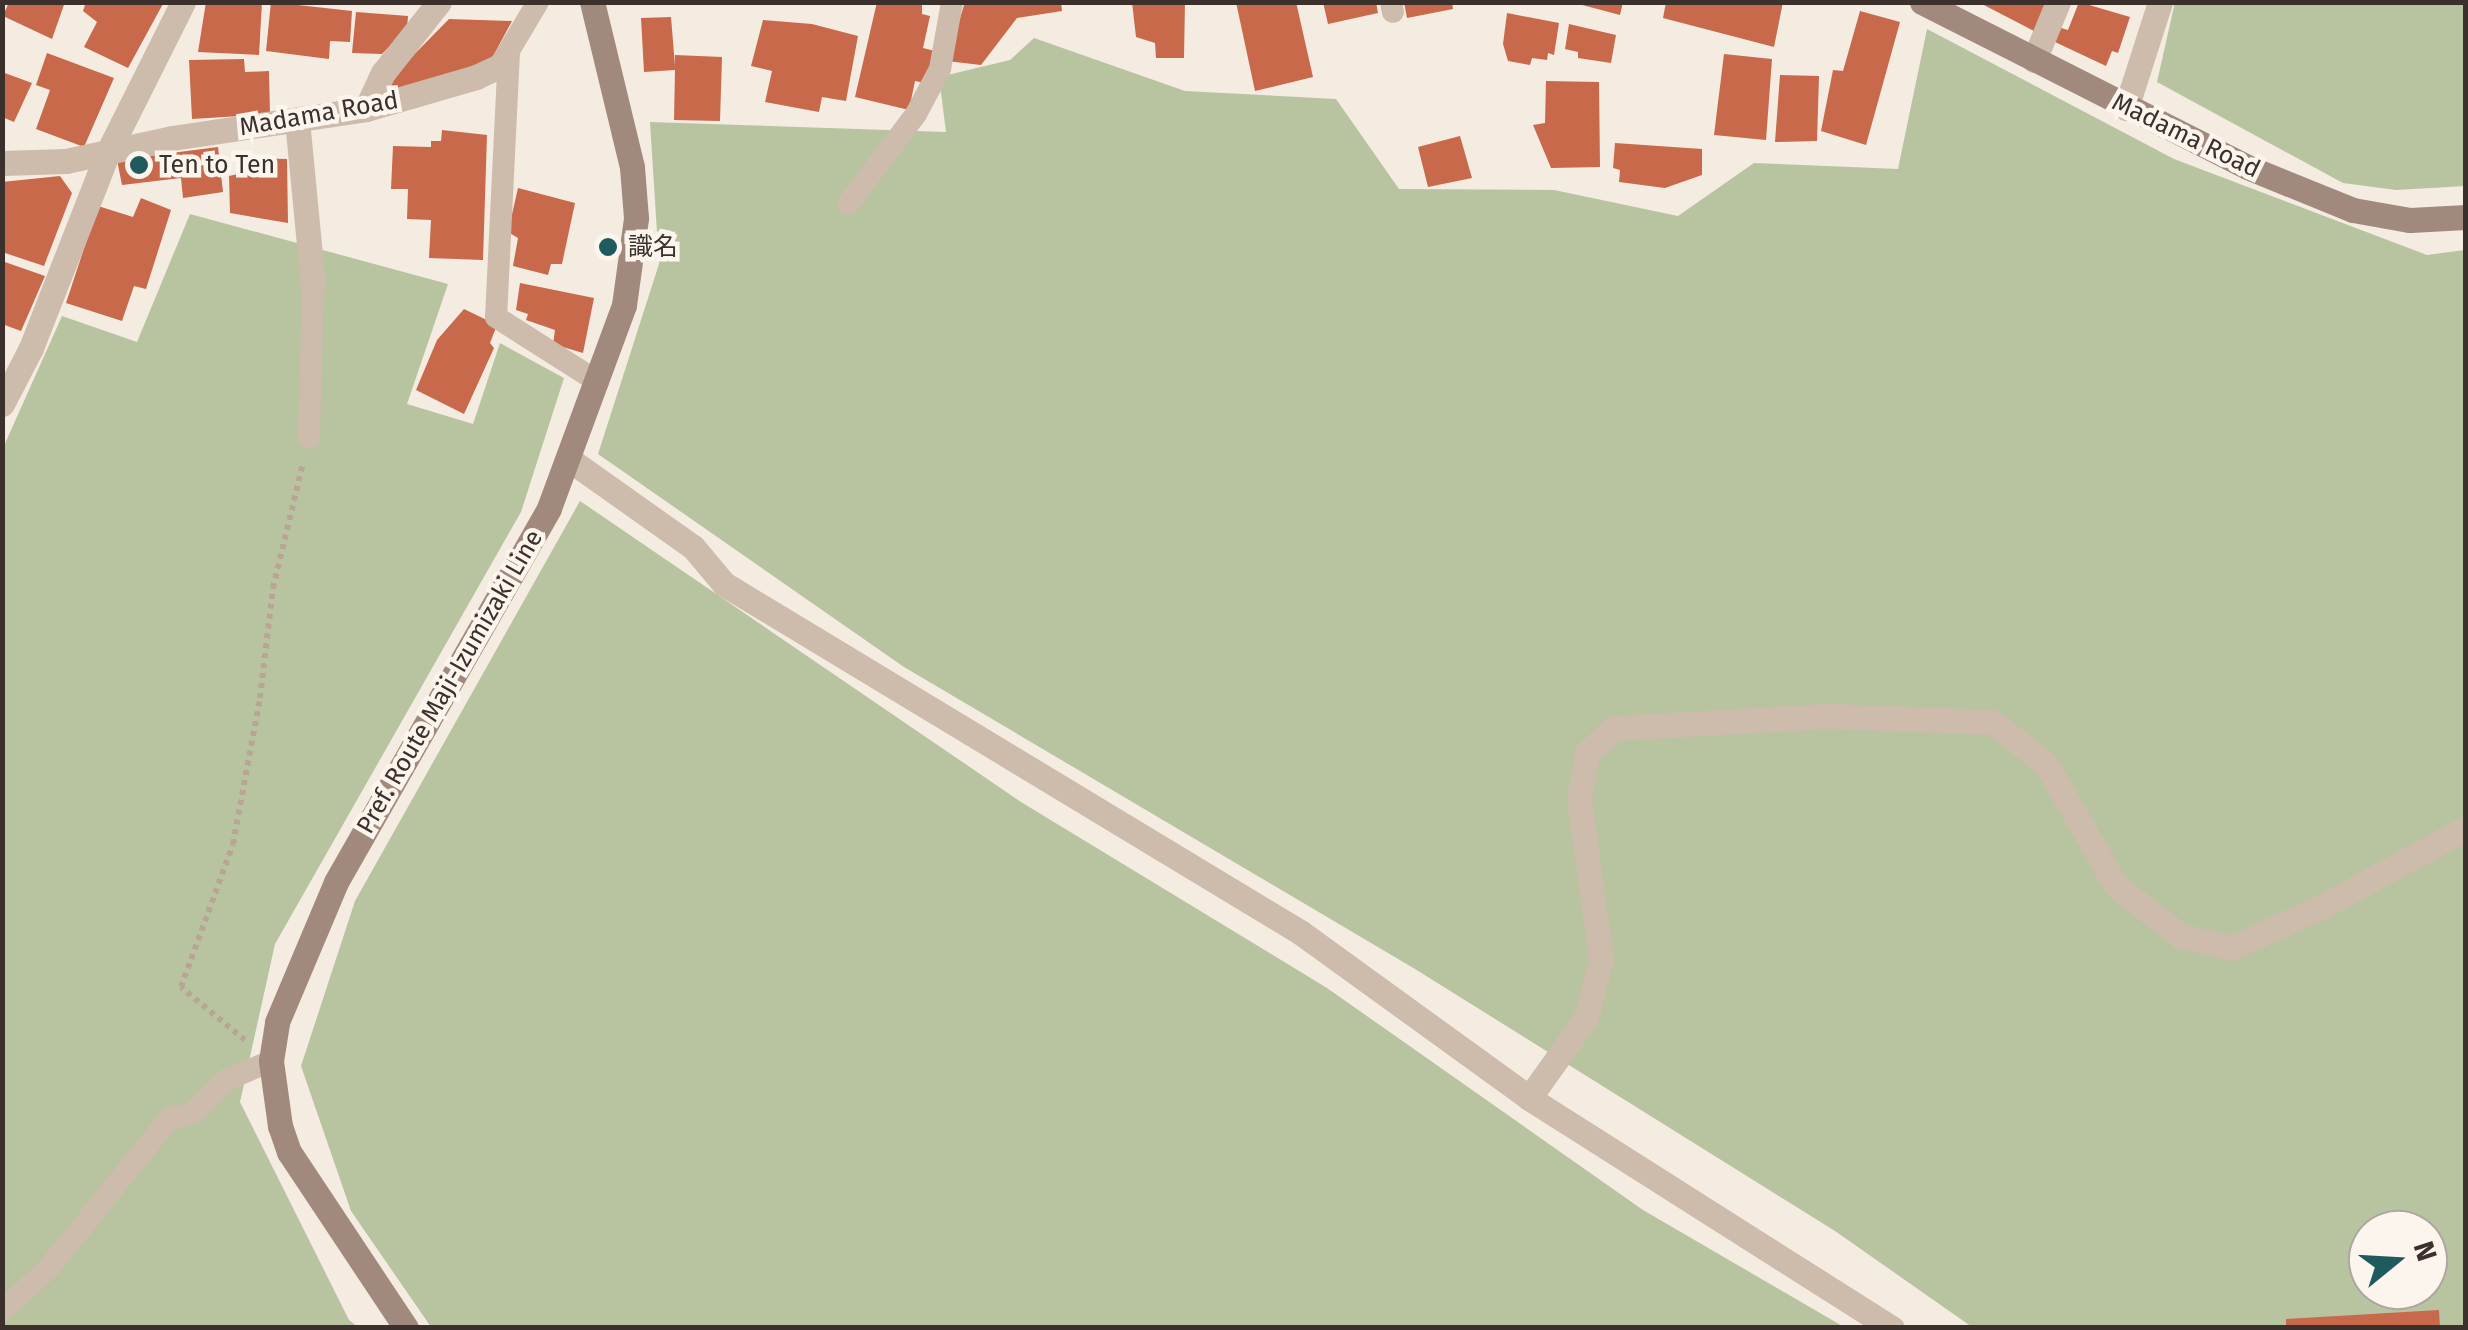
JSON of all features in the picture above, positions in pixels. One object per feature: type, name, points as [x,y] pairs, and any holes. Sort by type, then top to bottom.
[{"type":"main road","name":"Pref. Route Maji-Izumizaki Line","points":[[406,1328],[290,1152],[280,1126],[271,1062],[277,1022],[336,882],[549,508],[570,460],[624,304],[636,218],[632,168],[592,2]]},
{"type":"main road","name":"Madama Road","points":[[1922,2],[2247,167],[2353,210],[2410,220],[2466,217]]},
{"type":"street","points":[[2,404],[31,348],[107,154],[183,2]]},
{"type":"street","points":[[366,109],[382,73],[439,2]]},
{"type":"street","points":[[2034,60],[2058,2]]},
{"type":"street","points":[[2126,108],[2160,2]]},
{"type":"street","name":"Madama Road","points":[[2,163],[107,154],[172,138],[366,109],[476,78],[504,59]]},
{"type":"street","points":[[298,120],[314,286]]},
{"type":"street","points":[[570,460],[693,547],[724,584],[1300,932],[1529,1098],[1892,1328]]},
{"type":"street","points":[[1529,1098],[1586,1018],[1601,960],[1579,798],[1588,754],[1614,728],[1828,716],[1992,722],[2046,764],[2117,888],[2181,936],[2230,948],[2323,906],[2466,828]]},
{"type":"lane","points":[[538,2],[504,59],[496,317],[598,382]]},
{"type":"lane","points":[[848,204],[916,114],[940,69],[952,2]]},
{"type":"lane","points":[[308,438],[314,286]]},
{"type":"lane","points":[[2,1311],[48,1270],[169,1120],[193,1114],[226,1080],[271,1062]]},
{"type":"path","points":[[271,1062],[181,987],[233,844],[260,698],[274,588],[308,438]]},
{"type":"green space","points":[[2175,2],[2465,3],[2465,186],[2396,190],[2343,183],[2157,82]]},
{"type":"green space","points":[[1927,29],[2174,159],[2427,255],[2465,250],[2465,1327],[1972,1327],[1835,1231],[1415,969],[904,667],[598,454],[659,264],[650,122],[946,132],[939,77],[1010,60],[1034,38],[1185,91],[1336,99],[1399,189],[1554,190],[1678,216],[1754,163],[1898,169]]},
{"type":"green space","points":[[190,214],[448,284],[407,404],[473,424],[500,343],[564,378],[521,512],[275,944],[240,1102],[349,1320],[358,1327],[3,1328],[3,448],[62,316],[137,342]]},
{"type":"green space","points":[[580,501],[1021,802],[1327,988],[1643,1210],[1844,1327],[431,1327],[351,1211],[301,1066],[355,901]]},
{"type":"building","points":[[9,2],[65,2],[52,39],[3,16]]},
{"type":"building","points":[[86,2],[164,2],[128,68],[84,47],[97,22],[83,11]]},
{"type":"building","points":[[206,2],[262,2],[259,55],[198,52]]},
{"type":"building","points":[[271,2],[352,11],[350,42],[330,41],[329,59],[266,51]]},
{"type":"building","points":[[877,2],[922,3],[922,14],[930,16],[923,48],[935,51],[925,83],[915,81],[909,110],[855,97]]},
{"type":"building","points":[[965,2],[1061,2],[1062,11],[1017,18],[981,65],[947,61]]},
{"type":"building","points":[[1132,2],[1185,2],[1184,58],[1156,58],[1155,43],[1136,37]]},
{"type":"building","points":[[1236,2],[1296,2],[1313,77],[1255,91]]},
{"type":"building","points":[[1323,2],[1376,2],[1378,13],[1328,24]]},
{"type":"building","points":[[1404,2],[1452,2],[1453,9],[1407,18]]},
{"type":"building","points":[[1571,2],[1623,2],[1620,15]]},
{"type":"building","points":[[1666,2],[1783,2],[1774,47],[1663,18]]},
{"type":"building","points":[[2079,2],[2130,17],[2118,53],[2112,51],[2106,66],[2055,42],[2061,28],[2068,30]]},
{"type":"building","points":[[1980,3],[2047,3],[2034,31]]},
{"type":"building","points":[[1860,11],[1900,22],[1866,145],[1821,131],[1833,70],[1843,71]]},
{"type":"building","points":[[356,12],[408,16],[407,29],[382,54],[352,53]]},
{"type":"building","points":[[1507,13],[1559,23],[1554,55],[1548,53],[1547,60],[1532,58],[1530,65],[1508,61],[1503,44]]},
{"type":"building","points":[[671,17],[675,66],[675,55],[722,57],[720,121],[674,120],[675,70],[644,72],[641,18]]},
{"type":"building","points":[[449,19],[512,21],[490,62],[387,96],[392,77]]},
{"type":"building","points":[[763,20],[812,24],[858,36],[846,101],[822,97],[819,112],[765,102],[772,71],[751,66]]},
{"type":"building","points":[[1569,24],[1616,35],[1611,63],[1578,58],[1578,52],[1565,49]]},
{"type":"building","points":[[47,53],[114,78],[84,147],[36,129],[50,90],[36,85]]},
{"type":"building","points":[[1724,54],[1772,59],[1766,140],[1714,135]]},
{"type":"building","points":[[244,59],[245,72],[269,71],[270,114],[192,119],[189,60]]},
{"type":"building","points":[[2,72],[32,83],[14,122],[2,117]]},
{"type":"building","points":[[1780,75],[1819,76],[1817,141],[1775,142]]},
{"type":"building","points":[[1546,81],[1599,82],[1600,167],[1551,168],[1533,125],[1545,123]]},
{"type":"building","points":[[442,130],[487,135],[483,260],[429,258],[431,220],[407,219],[408,189],[391,189],[393,146],[431,147],[431,141],[441,141]]},
{"type":"building","points":[[1460,136],[1472,178],[1428,187],[1418,147]]},
{"type":"building","points":[[1615,143],[1702,149],[1702,175],[1665,188],[1619,182],[1620,170],[1613,168]]},
{"type":"building","points":[[218,147],[223,192],[183,198],[181,178],[122,185],[117,160]]},
{"type":"building","points":[[238,158],[287,159],[288,223],[230,213],[229,176],[238,174]]},
{"type":"building","points":[[60,176],[72,193],[44,266],[2,252],[2,182]]},
{"type":"building","points":[[518,188],[575,203],[562,264],[551,264],[548,275],[513,266],[518,238],[508,232]]},
{"type":"building","points":[[141,198],[171,210],[146,289],[134,286],[122,321],[66,303],[98,206],[133,217]]},
{"type":"building","points":[[2,261],[45,276],[21,331],[2,324]]},
{"type":"building","points":[[520,283],[594,298],[583,353],[553,344],[555,330],[526,320],[528,314],[516,310]]},
{"type":"building","points":[[464,309],[497,325],[490,343],[494,348],[464,414],[416,390],[437,340]]},
{"type":"building","points":[[2439,1310],[2440,1328],[2286,1328],[2286,1319]]},
{"type":"place","name":"Ten to Ten","points":[[139,165]]},
{"type":"place","name":"識名","points":[[608,247]]}]
